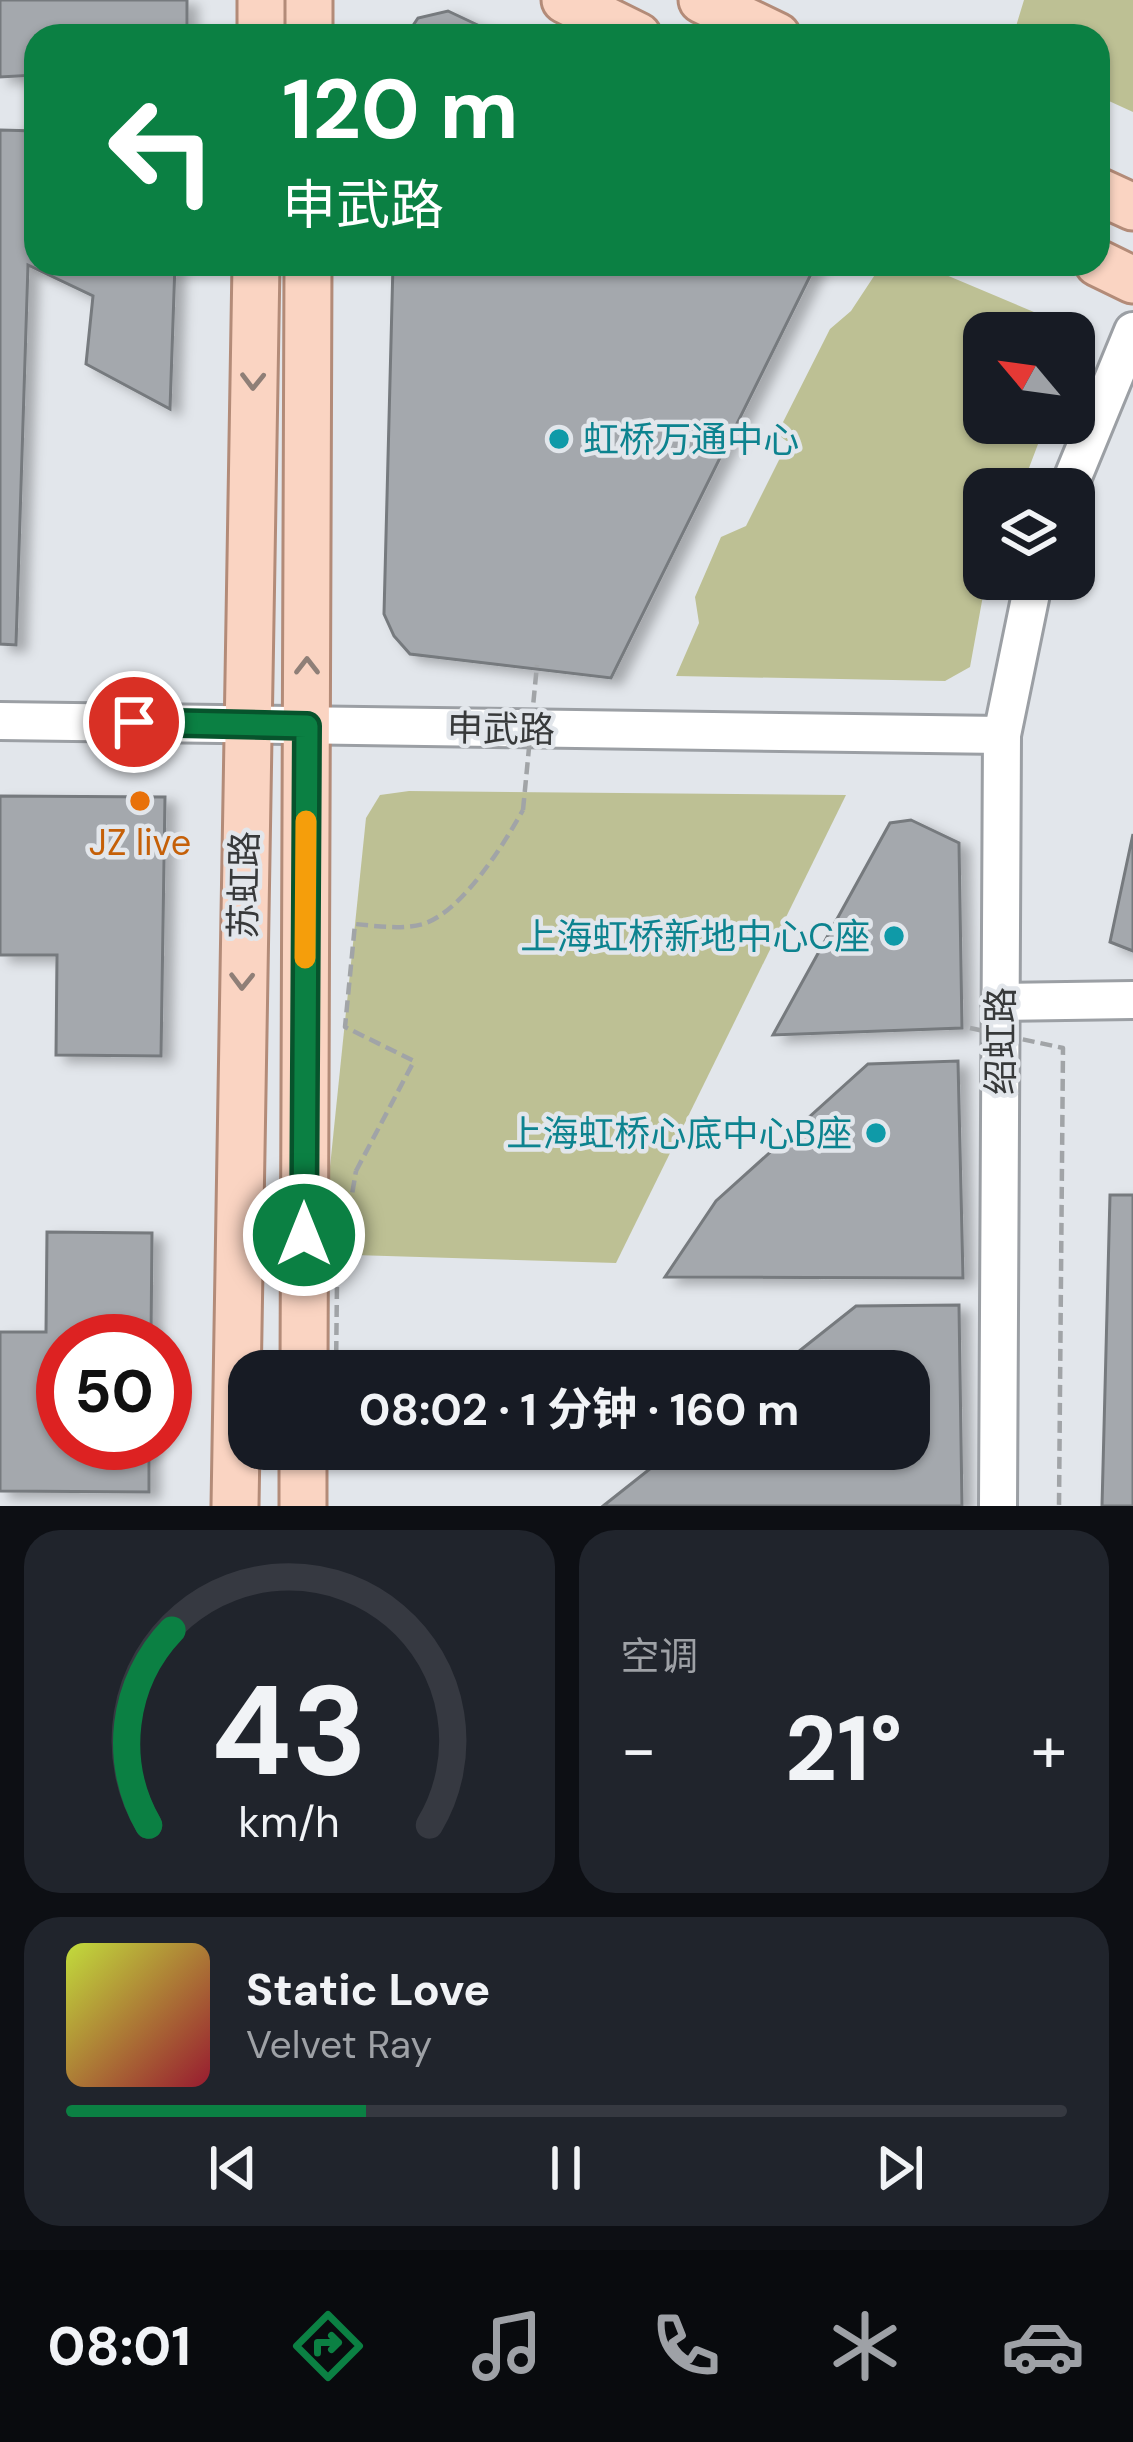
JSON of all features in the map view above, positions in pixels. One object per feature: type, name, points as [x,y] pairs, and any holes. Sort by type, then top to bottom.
[{"type":"main road","points":[[566,0],[614,24]]},
{"type":"main road","points":[[701,0],[752,24]]},
{"type":"main road","name":"苏虹路","points":[[235,1506],[256,276]]},
{"type":"main road","name":"苏虹路","points":[[304,1350],[308,276]]},
{"type":"main road","points":[[303,1470],[303,1506]]},
{"type":"street","points":[[1077,468],[1133,331]]},
{"type":"street","name":"绍虹路","points":[[998,1506],[1002,736],[1030,600]]},
{"type":"street","name":"申武路","points":[[0,722],[1002,736]]},
{"type":"street","points":[[1000,1002],[1133,1000]]},
{"type":"path","points":[[336,1350],[337,1283],[356,1172],[414,1061],[345,1027],[355,924],[425,924],[458,899],[503,847],[523,810],[537,665]]},
{"type":"path","points":[[970,1028],[1063,1048],[1059,1506]]},
{"type":"green space","points":[[1024,0],[1133,0],[1133,112],[1110,101],[1110,24],[1017,24]]},
{"type":"green space","points":[[874,276],[948,276],[1034,312],[963,312],[963,444],[1038,444],[1029,468],[963,468],[963,600],[982,600],[970,667],[945,681],[676,676],[699,623],[695,597],[721,537],[746,526],[788,442],[777,434],[830,329],[851,311]]},
{"type":"green space","points":[[409,791],[846,795],[616,1263],[321,1254],[366,818],[380,795]]},
{"type":"building","points":[[0,0],[187,0],[187,24],[24,24],[24,76],[0,77]]},
{"type":"building","points":[[448,11],[476,24],[414,24],[418,18]]},
{"type":"building","points":[[0,130],[24,131],[24,276],[28,276],[16,645],[0,644]]},
{"type":"building","points":[[51,276],[175,276],[170,409],[86,364],[93,296]]},
{"type":"building","name":"虹桥万通中心","points":[[393,276],[810,276],[611,678],[410,654],[394,636],[384,614]]},
{"type":"building","points":[[0,796],[165,797],[161,1056],[56,1055],[57,955],[0,955]]},
{"type":"building","name":"上海虹桥新地中心C座","points":[[911,820],[959,843],[962,1028],[773,1035],[890,823]]},
{"type":"building","points":[[1133,834],[1133,951],[1110,942]]},
{"type":"building","name":"上海虹桥心底中心B座","points":[[958,1061],[963,1278],[665,1277],[716,1201],[868,1064]]},
{"type":"building","points":[[1110,1195],[1133,1195],[1133,1506],[1102,1506]]},
{"type":"building","points":[[47,1232],[152,1233],[151,1314],[46,1314]]},
{"type":"building","points":[[959,1305],[962,1506],[603,1506],[648,1470],[930,1470],[930,1350],[800,1350],[856,1306]]},
{"type":"building","points":[[0,1332],[36,1332],[36,1470],[149,1470],[149,1492],[0,1491]]},
{"type":"slow traffic","points":[[305,958],[306,821]]},
{"type":"place","name":"虹桥万通中心","points":[[559,439]]},
{"type":"place","name":"JZ live","points":[[140,801]]},
{"type":"place","name":"上海虹桥新地中心C座","points":[[894,936]]},
{"type":"place","name":"上海虹桥心底中心B座","points":[[876,1133]]},
{"type":"route","points":[[134,722],[307,726],[304,1235]]}]
